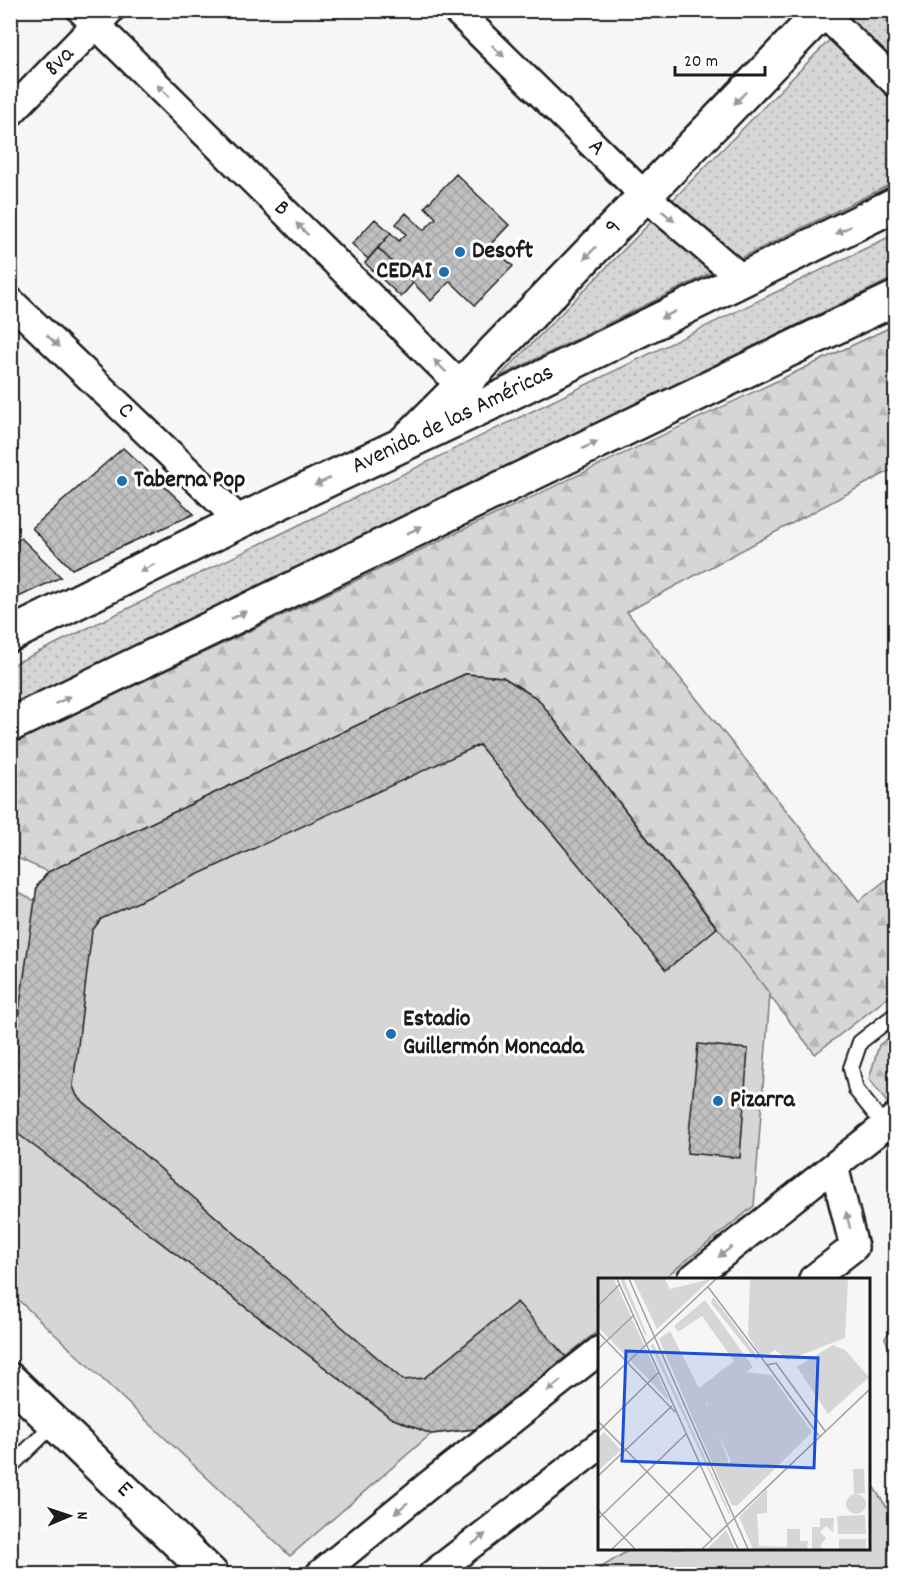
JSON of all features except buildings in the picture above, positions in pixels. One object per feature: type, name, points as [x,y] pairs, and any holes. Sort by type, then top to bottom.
[{"type":"main road","name":"9","points":[[472,397],[645,196],[822,11]]},
{"type":"main road","name":"Avenida de las Américas","points":[[10,635],[240,521],[402,445],[472,397],[742,279],[896,204]]},
{"type":"main road","points":[[10,725],[896,298]]},
{"type":"main road","name":"E","points":[[10,1380],[211,1575]]},
{"type":"street","name":"A","points":[[456,10],[645,196],[742,279]]},
{"type":"street","points":[[822,11],[896,83]]},
{"type":"street","name":"8va","points":[[10,113],[95,15]]},
{"type":"street","name":"B","points":[[95,15],[472,397]]},
{"type":"street","name":"C","points":[[10,301],[240,521]]},
{"type":"street","points":[[692,1278],[890,1121]]},
{"type":"street","points":[[814,1278],[854,1247],[834,1166]]},
{"type":"street","points":[[320,1575],[430,1484],[598,1352]]},
{"type":"street","points":[[433,1575],[598,1447]]},
{"type":"lane","points":[[890,1121],[856,1090],[851,1068],[860,1042],[896,1014]]},
{"type":"lane","points":[[10,1467],[55,1423]]},
{"type":"path","points":[[10,874],[16,877]]},
{"type":"green space","points":[[858,11],[895,11],[895,182],[499,377]]},
{"type":"green space","points":[[895,234],[895,277],[11,708],[10,666]]},
{"type":"green space","points":[[895,325],[895,468],[627,612],[859,901],[895,873],[895,992],[815,1054],[538,699],[503,677],[465,674],[48,872],[11,855],[11,744]]},
{"type":"green space","name":"Estadio Guillermón Moncada","points":[[465,674],[503,677],[538,699],[770,994],[754,1206],[664,1278],[598,1278],[598,1331],[475,1429],[431,1434],[290,1556],[11,1293],[10,889],[35,901],[37,886],[48,872]]},
{"type":"green space","points":[[895,1033],[895,1099],[889,1105],[869,1079],[879,1045]]},
{"type":"green space","points":[[895,1323],[895,1363],[885,1338]]},
{"type":"green space","points":[[870,1482],[895,1520],[895,1574],[591,1574],[630,1549],[870,1549]]},
{"type":"place","name":"Desoft","points":[[460,252]]},
{"type":"place","name":"CEDAI","points":[[444,272]]},
{"type":"place","name":"Taberna Pop","points":[[122,481]]},
{"type":"place","name":"Estadio Guillermón Moncada","points":[[391,1034]]},
{"type":"place","name":"Pizarra","points":[[718,1101]]}]
